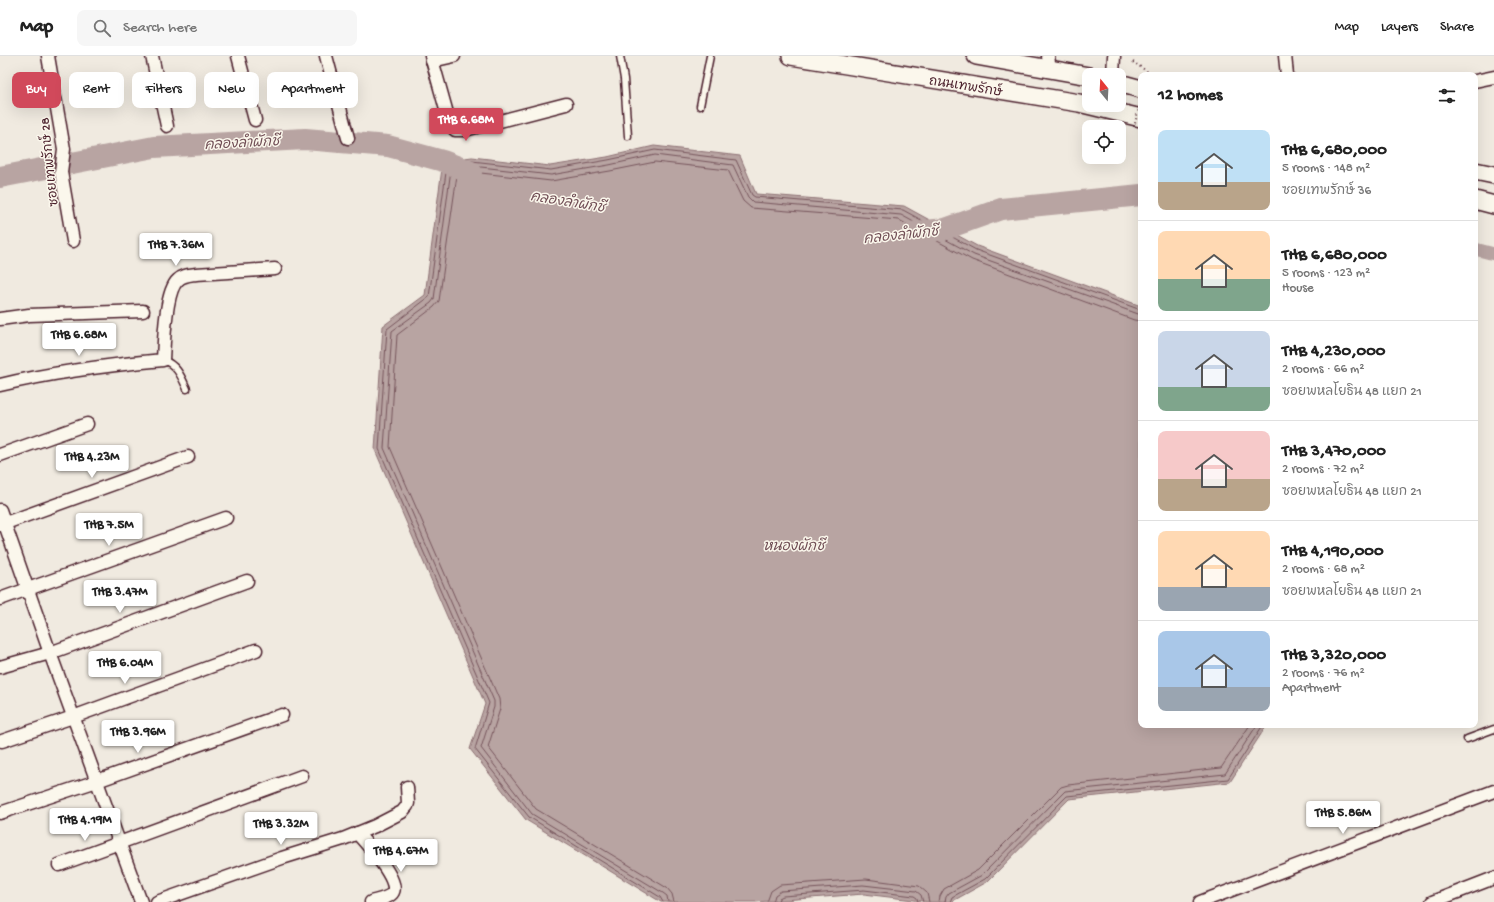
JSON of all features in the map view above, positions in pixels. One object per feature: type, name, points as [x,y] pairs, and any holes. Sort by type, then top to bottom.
[{"type":"main road","name":"ถนนเทพรักษ์","points":[[791,56],[1079,103],[1137,123]]},
{"type":"main road","points":[[976,56],[1049,62],[1082,74]]},
{"type":"main road","points":[[1126,85],[1138,88]]},
{"type":"main road","points":[[1478,172],[1494,175]]},
{"type":"main road","points":[[1478,201],[1494,205]]},
{"type":"street","name":"ซอยเทพรักษ์ 28","points":[[48,56],[64,149],[61,172],[73,241]]},
{"type":"street","points":[[152,56],[167,126]]},
{"type":"street","points":[[238,56],[254,120]]},
{"type":"street","points":[[326,56],[348,138]]},
{"type":"street","points":[[454,56],[432,59],[450,124],[455,130],[465,130],[566,104]]},
{"type":"street","points":[[1113,68],[1114,56]]},
{"type":"street","points":[[1285,56],[1287,72]]},
{"type":"street","points":[[1478,81],[1494,78]]},
{"type":"street","points":[[0,385],[48,374],[163,360],[166,318],[172,290],[177,281],[185,275],[275,269]]},
{"type":"street","points":[[0,319],[29,315],[143,311]]},
{"type":"street","points":[[0,455],[87,424]]},
{"type":"street","points":[[2,524],[188,457]]},
{"type":"street","points":[[0,510],[2,524],[141,902]]},
{"type":"street","points":[[0,599],[226,518]]},
{"type":"street","points":[[0,667],[50,653],[247,581]]},
{"type":"street","points":[[2,741],[73,717],[256,650]]},
{"type":"street","points":[[0,813],[97,781],[282,715]]},
{"type":"street","points":[[59,865],[302,776]]},
{"type":"street","points":[[157,902],[357,833],[402,812],[408,803],[406,787]]},
{"type":"street","points":[[1200,902],[1494,791]]},
{"type":"street","points":[[357,833],[384,865],[394,888],[390,896],[371,902]]},
{"type":"street","points":[[1432,902],[1494,878]]},
{"type":"lane","points":[[620,56],[624,80],[628,136]]},
{"type":"lane","points":[[700,106],[710,56]]},
{"type":"lane","points":[[163,360],[170,362],[176,368],[187,389]]},
{"type":"lane","points":[[1467,739],[1494,729]]},
{"type":"path","points":[[1133,62],[1146,72]]},
{"type":"water","name":"หนองผักชี","points":[[654,146],[740,156],[756,194],[904,206],[977,246],[1138,305],[1138,728],[1265,728],[1230,782],[1069,799],[987,882],[951,902],[930,902],[864,894],[756,902],[661,902],[526,820],[470,749],[485,704],[375,450],[383,326],[425,295],[443,161],[472,157],[550,166],[607,157]]},
{"type":"waterway","name":"คลองลำผักชี","points":[[0,177],[154,147],[305,139],[388,146],[443,161],[471,172]]},
{"type":"waterway","name":"คลองลำผักชี","points":[[916,232],[945,229],[1001,209],[1138,195]]},
{"type":"waterway","name":"คลองลำผักชี","points":[[1478,250],[1494,254]]}]
